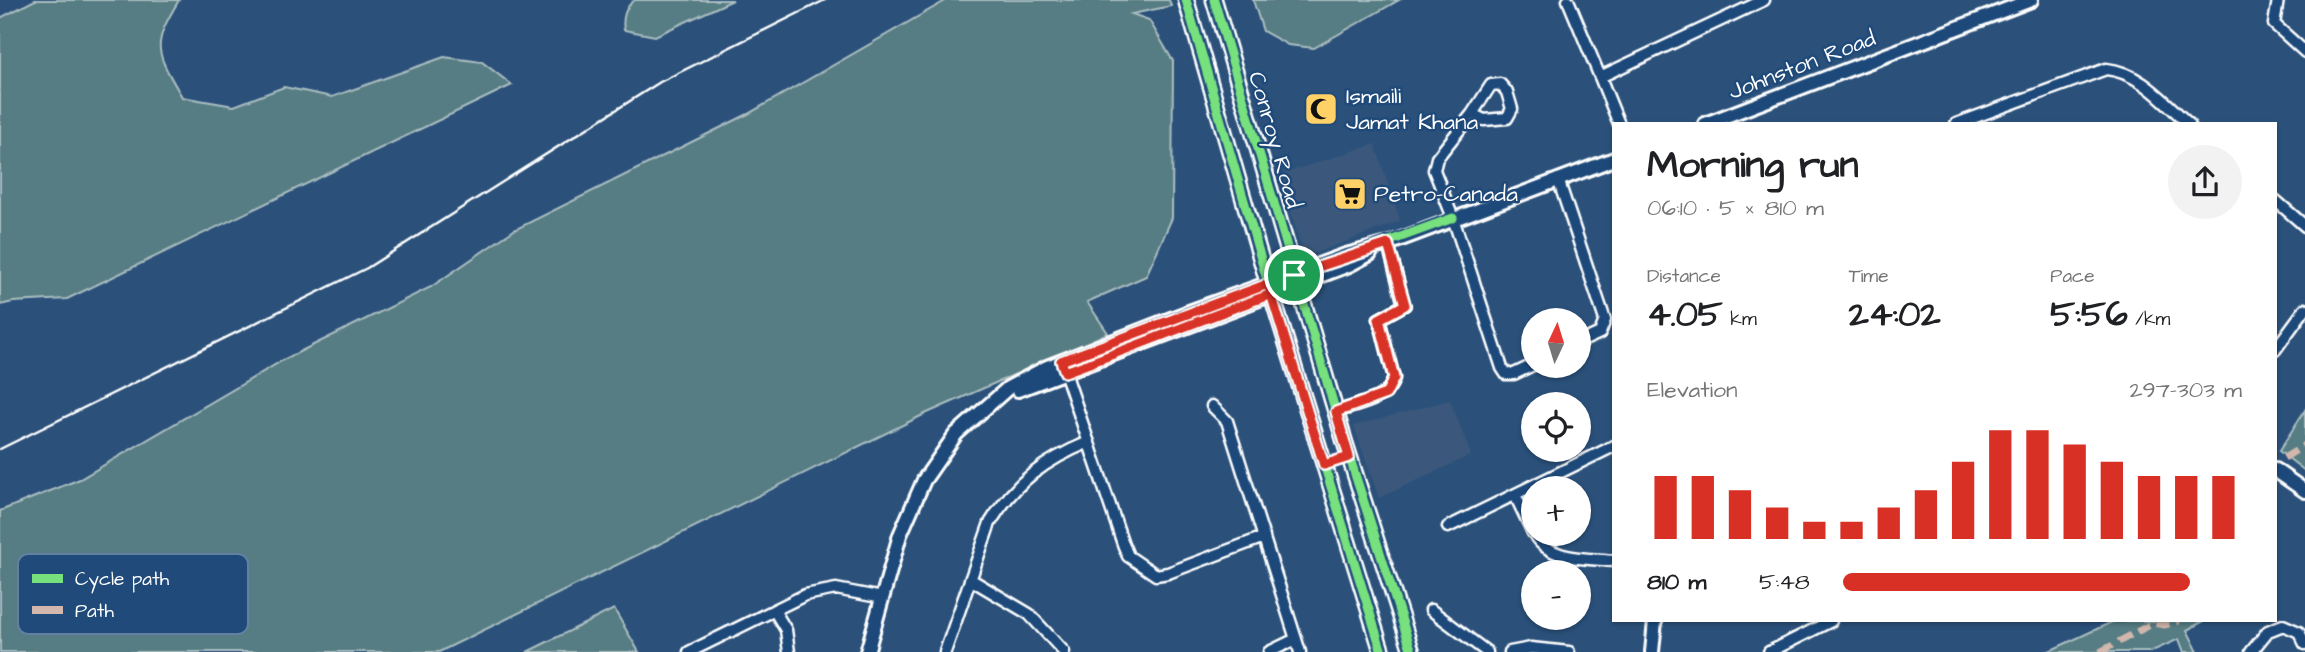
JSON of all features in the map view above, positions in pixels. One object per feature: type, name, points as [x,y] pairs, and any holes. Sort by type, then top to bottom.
[{"type":"main road","name":"Conroy Road","points":[[1186,0],[1270,289],[1382,652]]},
{"type":"main road","name":"Conroy Road","points":[[1214,0],[1349,457],[1412,652]]},
{"type":"main road","points":[[1324,465],[1349,457]]},
{"type":"street","points":[[1568,0],[1618,122]]},
{"type":"street","points":[[1600,77],[1764,0]]},
{"type":"street","name":"Johnston Road","points":[[1710,122],[2031,0]]},
{"type":"street","points":[[2278,0],[2274,24],[2305,52]]},
{"type":"street","points":[[1961,122],[2106,69],[2123,71],[2138,80],[2187,122]]},
{"type":"street","points":[[1472,114],[1437,158],[1434,170],[1453,218],[1502,368],[1506,374],[1521,371]]},
{"type":"street","points":[[867,652],[908,510],[949,442],[987,406],[1063,367],[1270,289],[1349,265],[1388,244],[1612,160]]},
{"type":"street","points":[[1558,179],[1605,320],[1601,333],[1591,337]]},
{"type":"street","points":[[2277,202],[2305,226]]},
{"type":"street","points":[[1336,412],[1386,394],[1392,385],[1394,378],[1379,319],[1405,305],[1388,244]]},
{"type":"street","points":[[2277,347],[2305,309]]},
{"type":"street","points":[[1063,367],[1123,544],[1128,556],[1146,572],[1156,575],[1168,573],[1264,537]]},
{"type":"street","points":[[1212,406],[1227,421],[1300,652]]},
{"type":"street","points":[[945,652],[990,523],[1009,495],[1037,467],[1088,442]]},
{"type":"street","points":[[1448,527],[1612,447]]},
{"type":"street","points":[[2277,471],[2305,491]]},
{"type":"street","points":[[1516,495],[1521,506]]},
{"type":"street","points":[[1545,546],[1550,551],[1568,557],[1612,561]]},
{"type":"street","points":[[970,579],[1029,614],[1064,652]]},
{"type":"street","points":[[689,652],[805,595],[844,589],[883,598]]},
{"type":"street","points":[[774,610],[786,630],[789,652]]},
{"type":"street","points":[[1431,610],[1487,652]]},
{"type":"street","points":[[1652,652],[1655,622]]},
{"type":"street","points":[[1769,652],[1829,622]]},
{"type":"street","points":[[2251,652],[2268,631],[2283,625],[2299,632],[2305,644]]},
{"type":"street","points":[[1269,652],[1296,639]]},
{"type":"street","points":[[1510,652],[1531,648],[1569,652]]},
{"type":"shaded area","points":[[1375,144],[1400,221],[1310,255],[1303,251],[1279,175]]},
{"type":"shaded area","points":[[1450,400],[1471,455],[1379,498],[1354,426]]},
{"type":"green space","points":[[35,0],[179,0],[164,28],[160,48],[166,69],[182,97],[234,106],[284,87],[332,97],[444,57],[482,62],[512,85],[67,299],[0,305],[0,18]]},
{"type":"green space","points":[[635,0],[733,0],[655,36],[624,30],[625,13]]},
{"type":"green space","points":[[947,0],[1169,0],[1171,6],[1132,14],[1149,20],[1173,61],[1172,218],[1146,276],[1087,302],[1108,333],[925,414],[439,652],[0,652],[0,511],[80,479],[285,359],[431,287],[514,230],[748,114]]},
{"type":"green space","points":[[1253,0],[1399,0],[1314,48],[1288,45],[1263,31]]},
{"type":"green space","points":[[2305,410],[2305,471],[2279,451]]},
{"type":"green space","points":[[614,609],[639,652],[527,652]]},
{"type":"green space","points":[[2112,622],[2202,622],[2187,630],[2198,652],[2184,652],[2179,639],[2150,652],[2047,652]]},
{"type":"railway","points":[[0,449],[367,268],[660,82],[825,0]]},
{"type":"marked path","points":[[2284,458],[2305,445]]},
{"type":"marked path","points":[[2100,652],[2153,623],[2165,625],[2176,622]]},
{"type":"cycle path","points":[[1186,0],[1265,273],[1382,652]]},
{"type":"cycle path","points":[[1214,0],[1345,443],[1412,652]]},
{"type":"cycle path","points":[[1061,361],[1453,218]]},
{"type":"place","name":"Ismaili Jamat Khana","points":[[1321,109]]},
{"type":"place","name":"Petro-Canada","points":[[1350,194]]},
{"type":"route","points":[[1294,275],[1297,285],[1271,294],[1065,372],[1061,361],[1268,284],[1271,294],[1275,307],[1324,465],[1349,457],[1336,412],[1386,394],[1394,378],[1378,325],[1384,314],[1405,305],[1388,244],[1346,255],[1294,275]]}]
